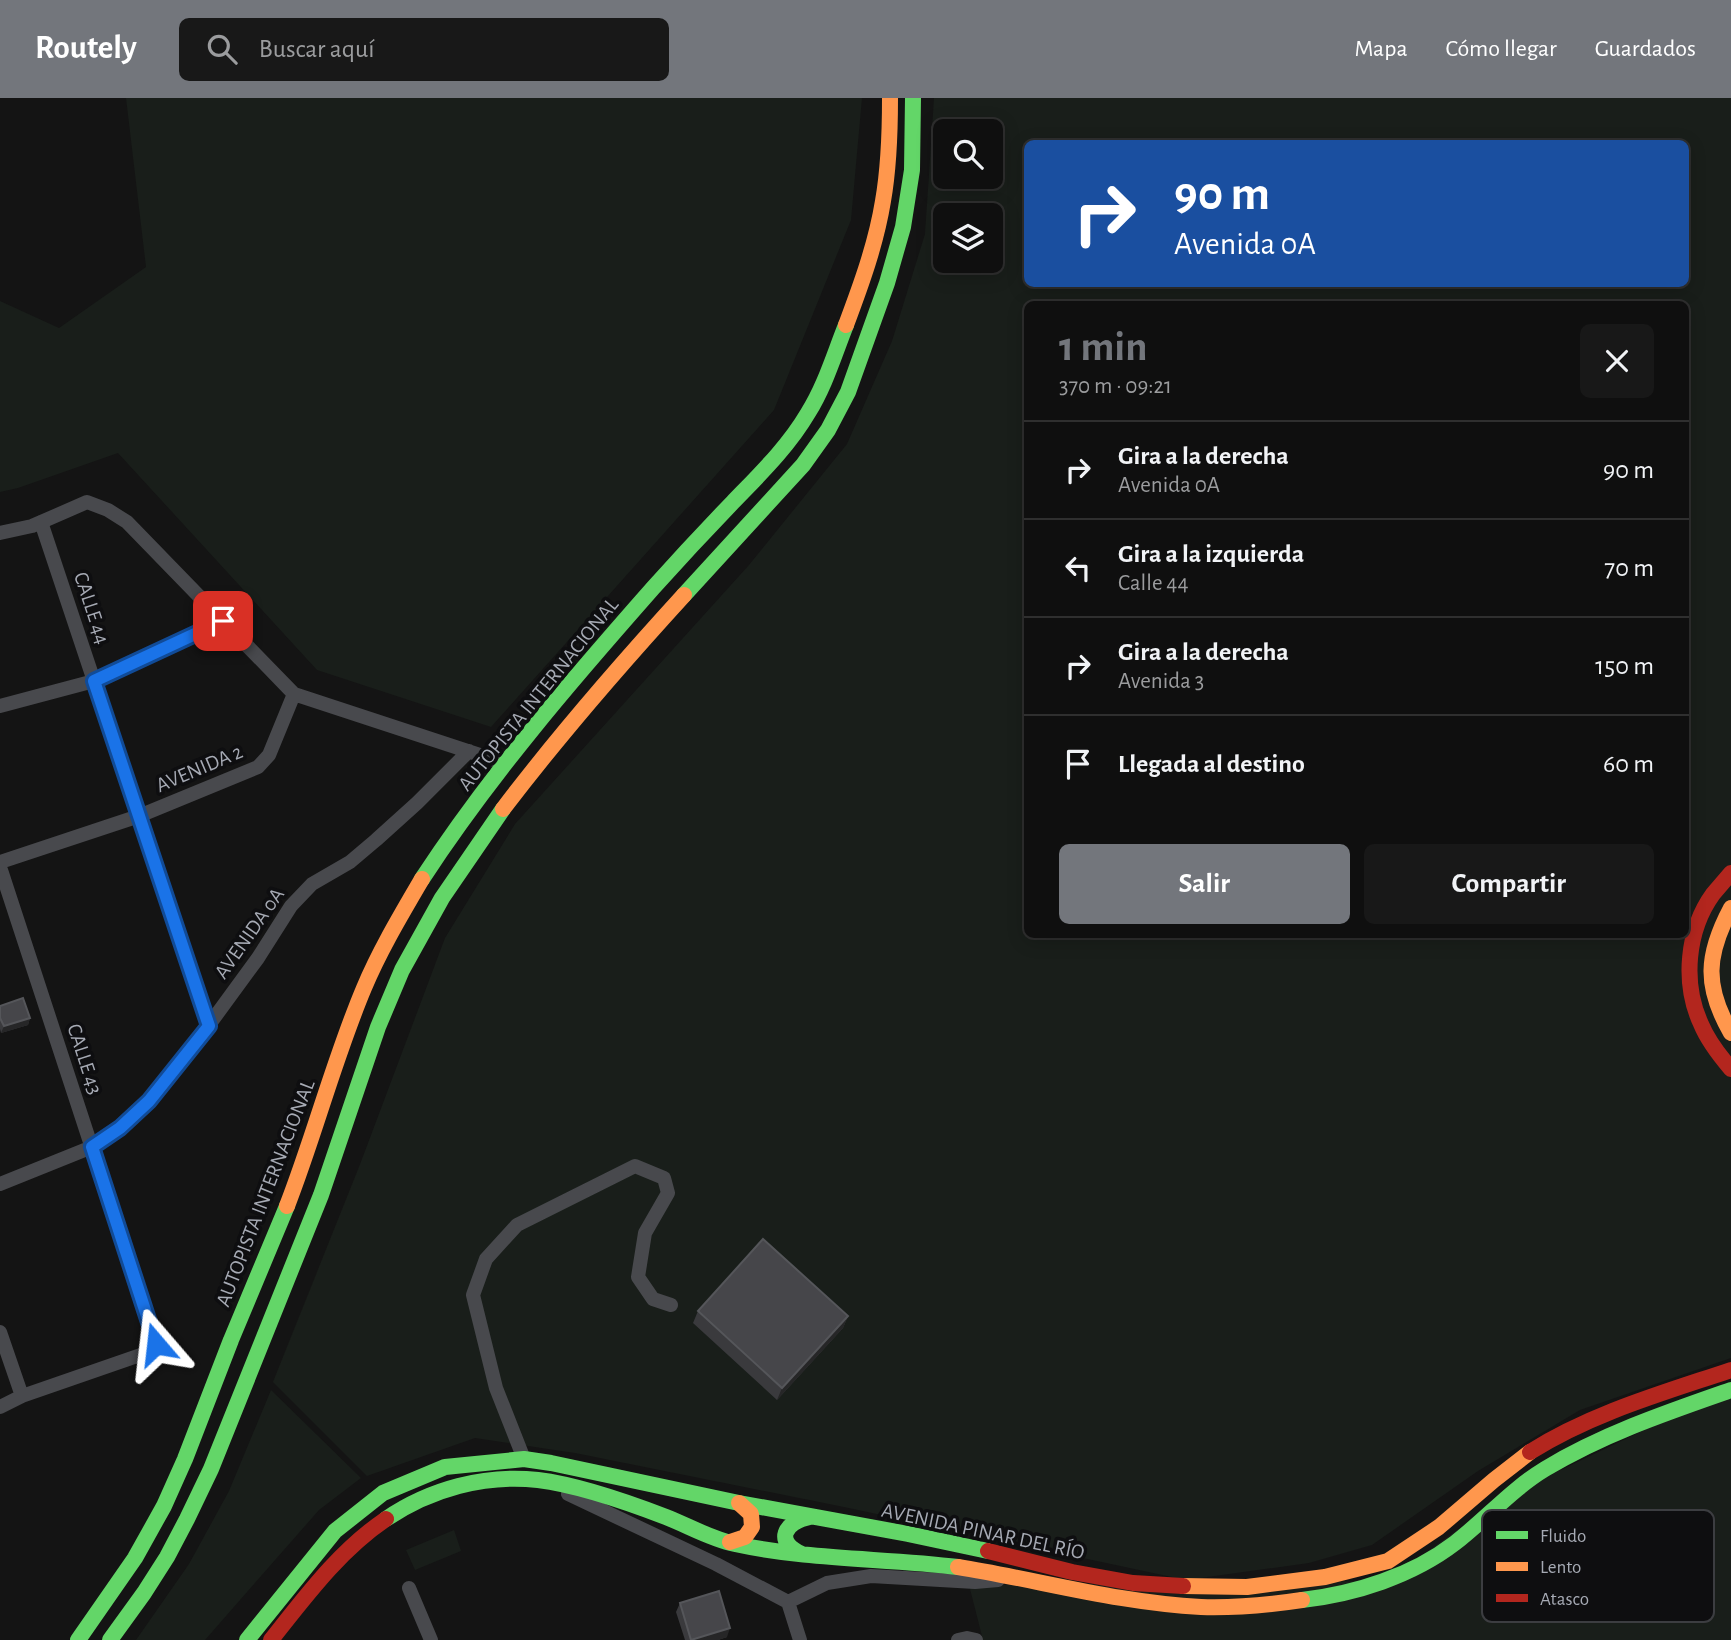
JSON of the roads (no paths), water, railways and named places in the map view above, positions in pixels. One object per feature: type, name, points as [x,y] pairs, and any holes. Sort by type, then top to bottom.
[{"type":"main road","name":"AUTOPISTA INTERNACIONAL","points":[[78,1640],[120,1583],[154,1524],[182,1466],[291,1195],[344,1037],[366,981],[395,924],[449,839],[504,763],[632,612],[774,459],[809,413],[831,366],[852,310],[882,210],[888,162],[890,98]]},
{"type":"main road","name":"AUTOPISTA INTERNACIONAL","points":[[110,1640],[175,1543],[200,1491],[323,1190],[377,1025],[401,970],[429,919],[486,832],[541,760],[662,620],[799,471],[839,412],[859,368],[890,274],[905,217],[912,158],[913,98]]},
{"type":"main road","points":[[1731,873],[1712,894],[1698,922],[1693,935],[1689,973],[1696,1014],[1708,1040],[1731,1069]]},
{"type":"main road","points":[[1731,908],[1716,939],[1711,969],[1715,1004],[1731,1033]]},
{"type":"main road","name":"AVENIDA PINAR DEL RÍO","points":[[247,1640],[335,1531],[383,1493],[445,1467],[524,1459],[551,1463],[739,1503],[908,1534],[1072,1572],[1133,1583],[1247,1587],[1325,1577],[1388,1561],[1439,1527],[1532,1451],[1573,1428],[1619,1408],[1731,1370]]},
{"type":"main road","name":"AVENIDA PINAR DEL RÍO","points":[[1492,1510],[1545,1469],[1654,1417],[1731,1390]]},
{"type":"main road","name":"AVENIDA PINAR DEL RÍO","points":[[271,1640],[330,1568],[354,1543],[381,1522],[410,1504],[439,1492],[496,1479],[531,1479],[582,1490],[635,1506],[730,1542],[770,1550],[961,1567],[1133,1600],[1225,1608],[1295,1602],[1346,1592],[1400,1575],[1450,1546],[1482,1518]]},
{"type":"main road","points":[[730,1542],[743,1540],[751,1530],[752,1517],[745,1506],[739,1503]]},
{"type":"main road","points":[[802,1554],[789,1547],[785,1532],[794,1520],[810,1517]]},
{"type":"street","points":[[0,533],[32,526],[87,502],[108,510],[127,522],[294,694],[504,763]]},
{"type":"street","name":"CALLE 44","points":[[41,522],[209,1026]]},
{"type":"street","points":[[0,706],[94,681],[223,621]]},
{"type":"street","name":"AVENIDA 2","points":[[0,862],[139,816],[258,767],[269,755],[294,694]]},
{"type":"street","name":"AVENIDA 0A","points":[[0,1184],[92,1147],[120,1128],[149,1101],[209,1026],[291,906],[312,884],[350,862],[376,840],[469,751]]},
{"type":"street","name":"CALLE 43","points":[[0,867],[156,1344],[155,1350],[22,1396]]},
{"type":"street","points":[[524,1459],[496,1388],[473,1295],[486,1259],[517,1224],[635,1166],[664,1178],[668,1193],[645,1233],[638,1277],[653,1299],[670,1305]]},
{"type":"street","points":[[0,1332],[22,1396],[0,1406]]},
{"type":"street","points":[[531,1479],[576,1497],[704,1558],[788,1602],[797,1639]]},
{"type":"street","points":[[788,1602],[827,1583],[871,1576],[975,1582],[1016,1578]]},
{"type":"street","points":[[409,1587],[431,1640]]},
{"type":"street","points":[[958,1640],[967,1637],[976,1640]]}]
